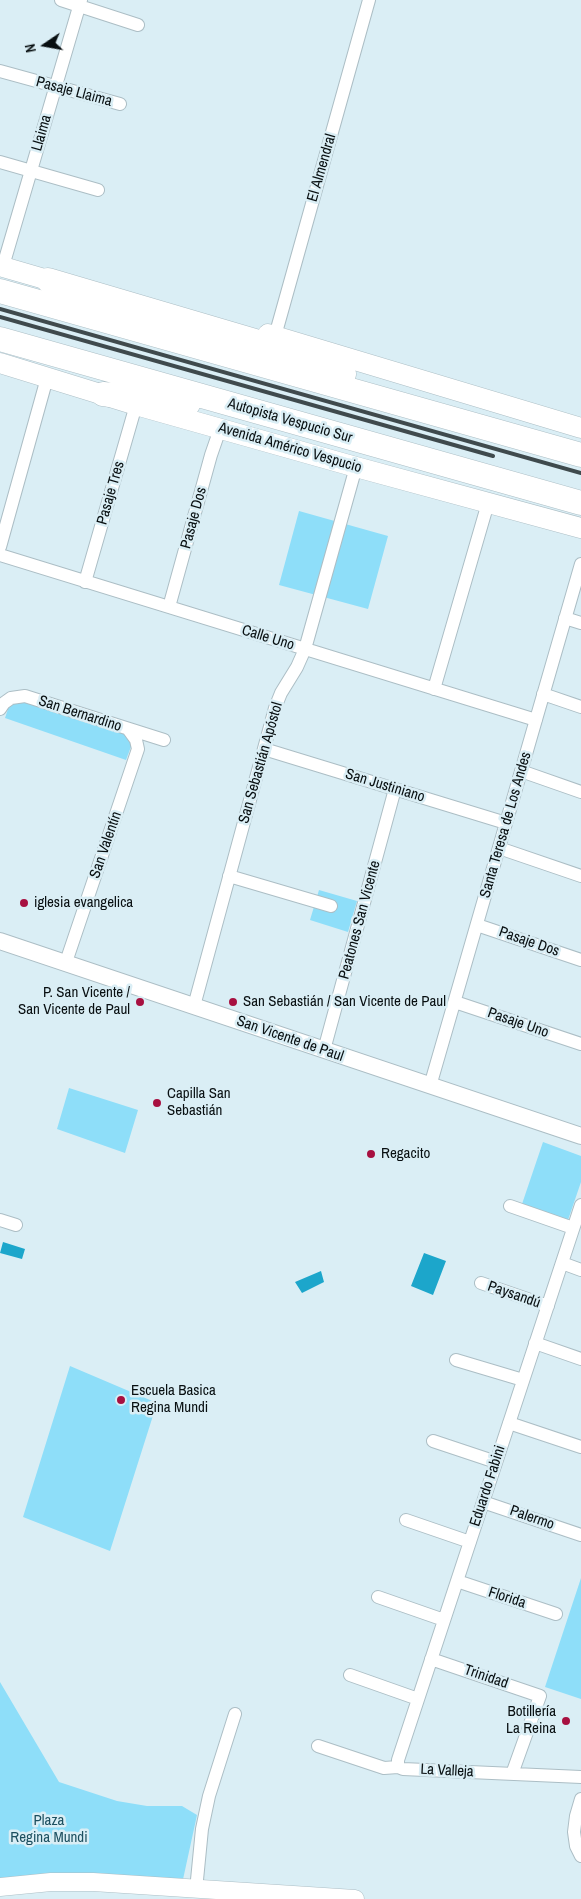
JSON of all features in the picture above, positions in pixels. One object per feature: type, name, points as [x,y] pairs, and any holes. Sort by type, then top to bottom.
[{"type":"highway","points":[[48,280],[272,346],[352,377],[408,406]]},
{"type":"highway","points":[[0,291],[581,455]]},
{"type":"highway","name":"Autopista Vespucio Sur","points":[[0,339],[581,503]]},
{"type":"highway","points":[[103,394],[257,412]]},
{"type":"main road","points":[[1,266],[48,280],[114,292],[180,309],[581,428]]},
{"type":"main road","name":"Avenida Américo Vespucio","points":[[0,364],[220,429],[581,528]]},
{"type":"main road","points":[[0,1887],[72,1881],[356,1899]]},
{"type":"street","points":[[60,0],[80,3],[138,24]]},
{"type":"street","name":"El Almendral","points":[[275,336],[369,0]]},
{"type":"street","name":"Llaima","points":[[1,266],[32,171],[80,3]]},
{"type":"street","name":"Pasaje Llaima","points":[[0,71],[120,104]]},
{"type":"street","points":[[0,162],[98,190]]},
{"type":"street","points":[[0,547],[47,378]]},
{"type":"street","name":"Pasaje Tres","points":[[85,582],[136,405]]},
{"type":"street","name":"Pasaje Dos","points":[[169,608],[211,455],[220,429]]},
{"type":"street","name":"San Sebastián Apóstol","points":[[194,1006],[275,708],[280,693],[297,667],[305,649],[356,467]]},
{"type":"street","points":[[434,689],[488,503]]},
{"type":"street","name":"Calle Uno","points":[[0,555],[536,720]]},
{"type":"street","name":"Santa Teresa de Los Andes","points":[[430,1086],[581,564]]},
{"type":"street","points":[[565,618],[581,623]]},
{"type":"street","points":[[543,694],[581,707]]},
{"type":"street","name":"San Bernardino","points":[[0,709],[10,698],[25,696],[164,740]]},
{"type":"street","name":"San Valentín","points":[[66,962],[138,749],[136,740],[128,730]]},
{"type":"street","name":"San Justiniano","points":[[264,749],[506,823]]},
{"type":"street","points":[[521,771],[581,792]]},
{"type":"street","name":"Peatones San Vicente","points":[[324,1050],[395,789]]},
{"type":"street","points":[[499,848],[581,876]]},
{"type":"street","points":[[229,876],[331,906]]},
{"type":"street","name":"Pasaje Dos","points":[[477,925],[581,960]]},
{"type":"street","name":"San Vicente de Paul","points":[[0,941],[581,1136]]},
{"type":"street","name":"Pasaje Uno","points":[[454,1002],[581,1044]]},
{"type":"street","name":"Eduardo Fabini","points":[[398,1767],[398,1760],[581,1205]]},
{"type":"street","points":[[510,1206],[573,1228]]},
{"type":"street","points":[[0,1220],[16,1225]]},
{"type":"street","points":[[562,1263],[581,1270]]},
{"type":"street","name":"Paysandú","points":[[481,1283],[548,1306]]},
{"type":"street","points":[[536,1343],[581,1359]]},
{"type":"street","points":[[456,1360],[523,1380]]},
{"type":"street","points":[[509,1423],[581,1447]]},
{"type":"street","points":[[433,1441],[496,1462]]},
{"type":"street","name":"Palermo","points":[[483,1502],[581,1535]]},
{"type":"street","points":[[406,1520],[470,1542]]},
{"type":"street","name":"Florida","points":[[457,1581],[556,1614]]},
{"type":"street","points":[[378,1597],[444,1620]]},
{"type":"street","name":"Trinidad","points":[[431,1659],[540,1696],[512,1774]]},
{"type":"street","points":[[350,1675],[418,1699]]},
{"type":"street","points":[[196,1890],[200,1837],[209,1796],[235,1714]]},
{"type":"street","name":"La Valleja","points":[[318,1746],[376,1766],[581,1777]]},
{"type":"street","points":[[581,1799],[576,1816],[576,1846],[581,1856]]},
{"type":"green space","points":[[299,511],[388,536],[368,609],[279,585]]},
{"type":"green space","points":[[16,699],[124,732],[132,744],[126,760],[5,718],[9,706]]},
{"type":"green space","points":[[319,890],[357,901],[348,932],[310,920]]},
{"type":"green space","points":[[69,1088],[138,1110],[125,1153],[57,1129]]},
{"type":"green space","points":[[543,1142],[581,1156],[581,1182],[568,1220],[522,1204]]},
{"type":"green space","points":[[70,1366],[157,1403],[110,1551],[23,1517]]},
{"type":"green space","points":[[581,1578],[581,1699],[545,1687]]},
{"type":"green space","name":"Plaza Regina Mundi","points":[[0,1682],[59,1782],[117,1801],[147,1806],[182,1806],[197,1815],[182,1884],[0,1879]]},
{"type":"shaded area","points":[[3,1242],[25,1249],[22,1259],[0,1253]]},
{"type":"shaded area","points":[[424,1253],[446,1261],[433,1295],[411,1286]]},
{"type":"shaded area","points":[[321,1271],[324,1282],[302,1293],[295,1282]]},
{"type":"railway","points":[[0,309],[581,473]]},
{"type":"railway","points":[[0,317],[493,456]]},
{"type":"place","name":"iglesia evangelica","points":[[24,903]]},
{"type":"place","name":"P. San Vicente / San Vicente de Paul","points":[[140,1002]]},
{"type":"place","name":"San Sebastián / San Vicente de Paul","points":[[233,1002]]},
{"type":"place","name":"Capilla San Sebastián","points":[[157,1103]]},
{"type":"place","name":"Regacito","points":[[371,1154]]},
{"type":"place","name":"Escuela Basica Regina Mundi","points":[[121,1400]]},
{"type":"place","name":"Botillería La Reina","points":[[566,1721]]}]
